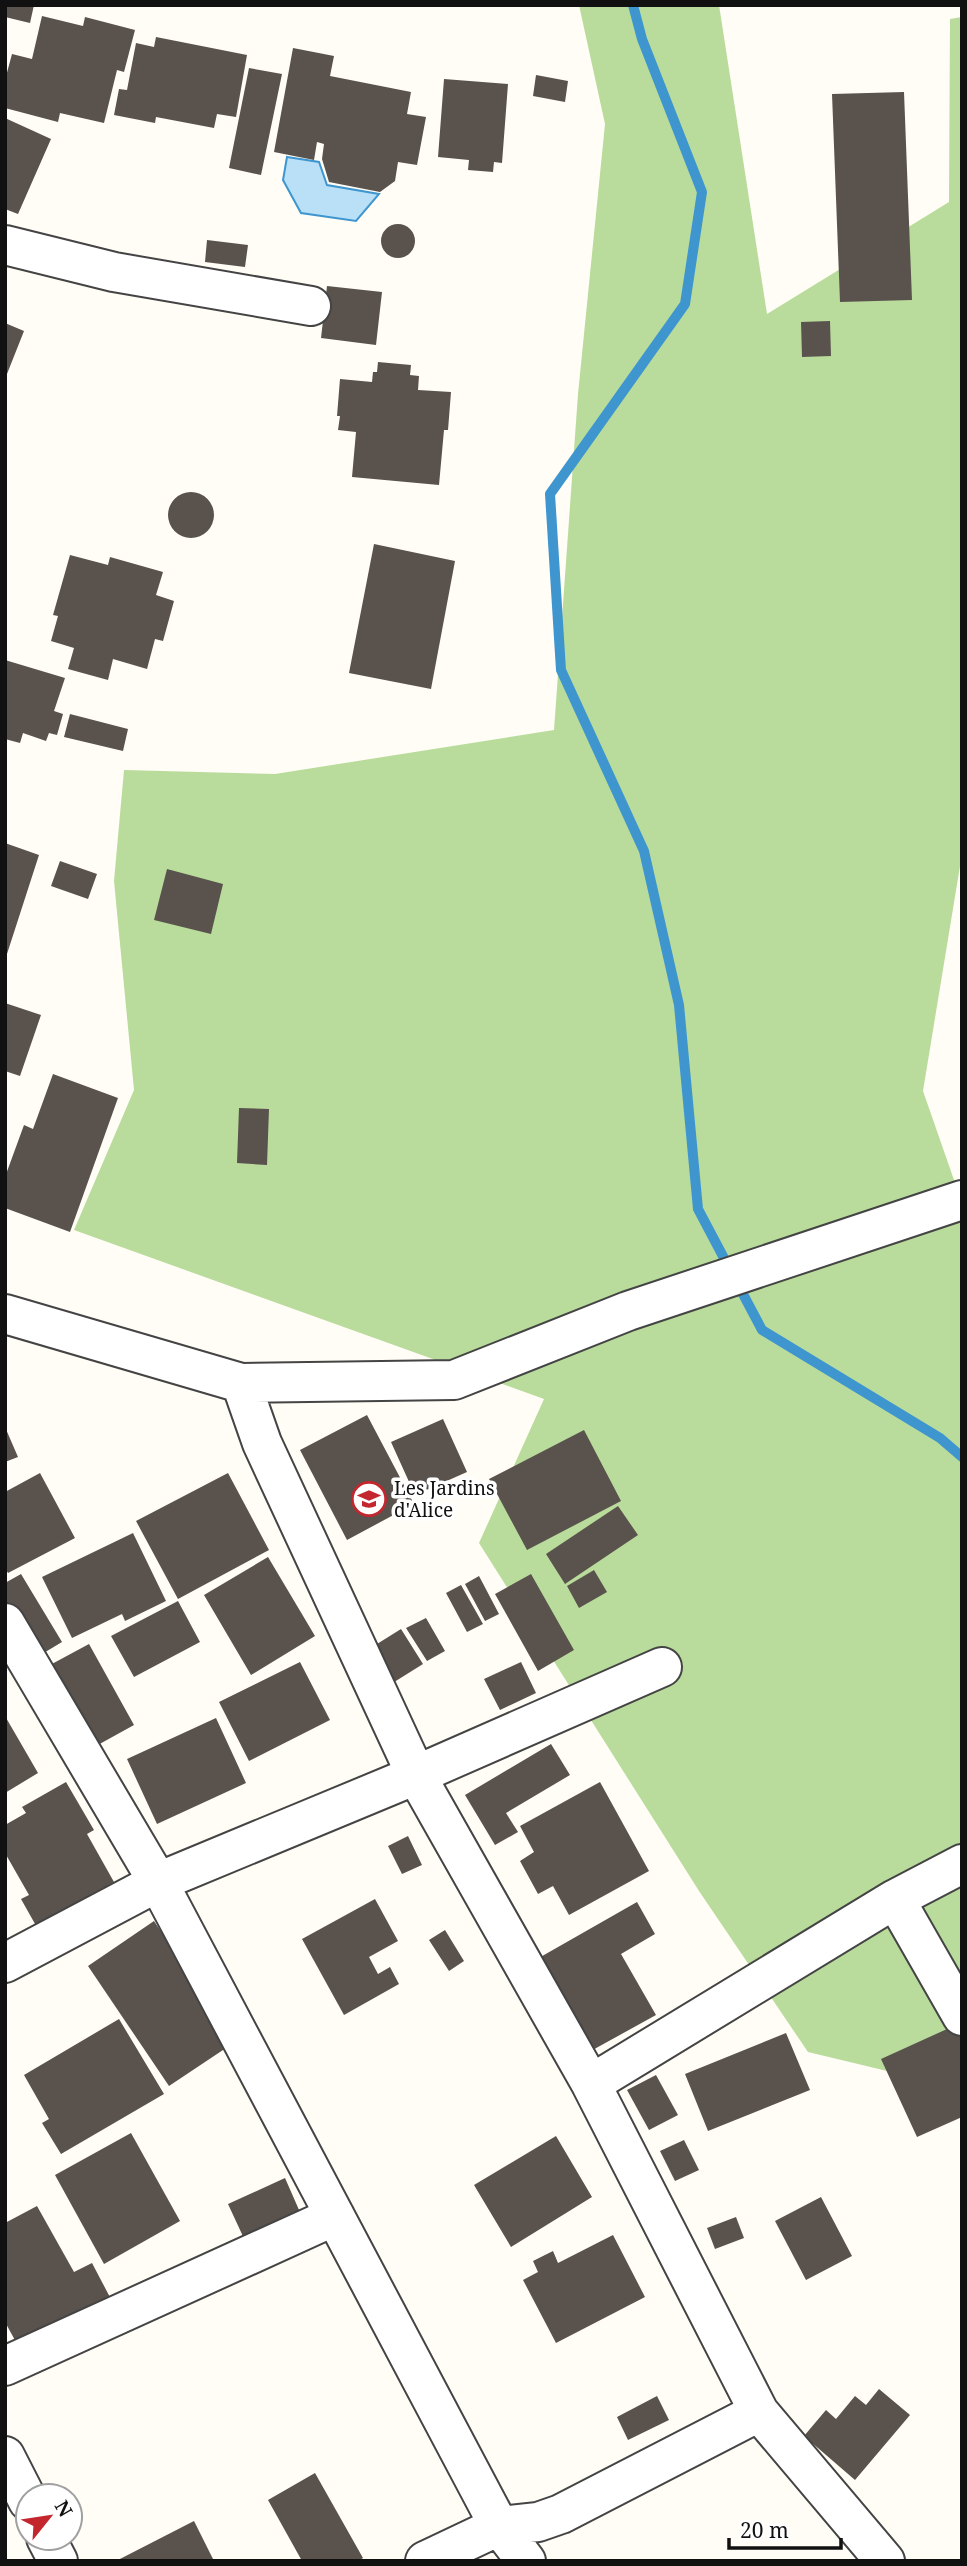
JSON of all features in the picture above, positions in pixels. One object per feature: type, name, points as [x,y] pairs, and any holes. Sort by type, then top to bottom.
[{"type":"street","points":[[5,245],[114,272],[311,306]]},
{"type":"street","points":[[5,1314],[241,1383],[454,1380],[628,1311],[962,1200]]},
{"type":"street","points":[[241,1383],[262,1443],[416,1775],[591,2084],[760,2412],[885,2561]]},
{"type":"street","points":[[5,1623],[158,1882],[499,2526],[526,2561]]},
{"type":"street","points":[[5,1963],[158,1882],[416,1775],[662,1667]]},
{"type":"street","points":[[591,2084],[895,1899],[962,1864]]},
{"type":"street","points":[[895,1899],[962,2016]]},
{"type":"street","points":[[5,2366],[335,2216]]},
{"type":"street","points":[[425,2561],[499,2526],[538,2522],[561,2514],[760,2412]]},
{"type":"street","points":[[5,2456],[18,2482]]},
{"type":"green space","points":[[579,5],[719,5],[767,314],[949,202],[950,19],[962,17],[962,854],[923,1091],[962,1203],[962,2089],[808,2052],[699,1891],[479,1543],[544,1399],[74,1230],[134,1090],[114,881],[124,770],[275,774],[554,730],[578,394],[605,124]]},
{"type":"water","points":[[287,157],[319,162],[327,185],[379,194],[356,221],[301,213],[283,180]]},
{"type":"building","points":[[5,5],[34,5],[30,23],[5,17]]},
{"type":"building","points":[[42,16],[83,26],[85,17],[135,30],[124,72],[117,70],[104,123],[60,113],[58,122],[5,108],[5,80],[12,54],[32,59]]},
{"type":"building","points":[[156,37],[247,55],[236,117],[217,114],[214,128],[156,117],[155,123],[114,115],[119,89],[127,90],[136,43],[154,47]]},
{"type":"building","points":[[293,48],[334,56],[330,76],[411,92],[407,114],[426,117],[417,165],[398,162],[395,181],[380,192],[329,182],[322,159],[324,144],[317,142],[314,160],[274,152]]},
{"type":"building","points":[[249,68],[282,74],[261,175],[229,168]]},
{"type":"building","points":[[536,75],[568,81],[565,102],[533,96]]},
{"type":"building","points":[[444,79],[508,84],[502,163],[494,162],[493,172],[468,170],[469,160],[438,157]]},
{"type":"building","points":[[904,92],[912,300],[840,302],[832,94]]},
{"type":"building","points":[[5,118],[51,139],[18,214],[5,209]]},
{"type":"building","points":[[398,224],[410,229],[415,241],[410,253],[398,258],[386,253],[381,241],[386,229]]},
{"type":"building","points":[[207,240],[248,245],[245,267],[205,262]]},
{"type":"building","points":[[327,286],[382,292],[376,345],[321,338]]},
{"type":"building","points":[[830,321],[831,356],[802,357],[801,322]]},
{"type":"building","points":[[5,323],[24,331],[5,379]]},
{"type":"building","points":[[378,362],[411,365],[410,375],[419,376],[418,390],[451,392],[439,485],[352,477],[356,432],[338,430],[340,379],[372,382]]},
{"type":"building","points":[[191,492],[207,499],[214,515],[207,531],[191,538],[175,531],[168,515],[175,499]]},
{"type":"building","points":[[374,544],[455,561],[431,689],[349,673]]},
{"type":"building","points":[[70,555],[108,565],[110,557],[163,572],[156,595],[174,601],[163,641],[155,639],[147,669],[113,659],[108,680],[68,669],[74,648],[51,641],[58,616],[53,615]]},
{"type":"building","points":[[5,660],[65,678],[54,711],[63,714],[57,735],[49,733],[46,741],[23,733],[20,743],[5,739]]},
{"type":"building","points":[[70,714],[128,729],[123,751],[64,737]]},
{"type":"building","points":[[5,843],[39,855],[6,957],[5,957]]},
{"type":"building","points":[[60,861],[97,874],[88,899],[51,886]]},
{"type":"building","points":[[167,869],[223,884],[211,934],[154,920]]},
{"type":"building","points":[[5,1003],[41,1015],[20,1076],[5,1071]]},
{"type":"building","points":[[53,1074],[118,1098],[70,1232],[5,1208],[5,1177],[24,1125],[33,1129]]},
{"type":"building","points":[[239,1108],[269,1109],[267,1165],[237,1163]]},
{"type":"building","points":[[367,1415],[414,1504],[347,1540],[300,1450]]},
{"type":"building","points":[[443,1419],[467,1472],[415,1495],[391,1442]]},
{"type":"building","points":[[5,1427],[18,1457],[5,1462]]},
{"type":"building","points":[[584,1430],[621,1501],[527,1550],[489,1479]]},
{"type":"building","points":[[40,1473],[75,1538],[8,1573],[5,1568],[5,1492]]},
{"type":"building","points":[[228,1473],[269,1550],[178,1599],[136,1521]]},
{"type":"building","points":[[618,1506],[638,1535],[565,1584],[546,1554]]},
{"type":"building","points":[[133,1533],[166,1601],[125,1621],[122,1614],[72,1638],[42,1577]]},
{"type":"building","points":[[268,1557],[315,1636],[251,1675],[204,1595]]},
{"type":"building","points":[[594,1570],[607,1592],[579,1608],[567,1586]]},
{"type":"building","points":[[21,1574],[62,1642],[37,1657],[5,1606],[5,1583]]},
{"type":"building","points":[[531,1574],[574,1650],[538,1671],[495,1594]]},
{"type":"building","points":[[479,1576],[499,1614],[485,1621],[465,1584]]},
{"type":"building","points":[[461,1585],[483,1624],[467,1632],[446,1593]]},
{"type":"building","points":[[178,1601],[200,1642],[134,1677],[111,1636]]},
{"type":"building","points":[[426,1618],[445,1651],[427,1661],[406,1628]]},
{"type":"building","points":[[401,1629],[423,1664],[391,1684],[369,1649]]},
{"type":"building","points":[[89,1644],[134,1725],[96,1746],[50,1665]]},
{"type":"building","points":[[300,1662],[330,1720],[249,1761],[219,1702]]},
{"type":"building","points":[[521,1662],[536,1693],[500,1710],[484,1679]]},
{"type":"building","points":[[5,1716],[38,1773],[5,1793]]},
{"type":"building","points":[[216,1718],[246,1783],[157,1824],[127,1759]]},
{"type":"building","points":[[551,1744],[570,1775],[506,1813],[518,1832],[495,1845],[465,1795]]},
{"type":"building","points":[[66,1782],[94,1830],[87,1834],[114,1882],[85,1898],[88,1903],[39,1931],[21,1899],[29,1895],[5,1853],[5,1825],[26,1813],[22,1807]]},
{"type":"building","points":[[600,1782],[649,1871],[569,1915],[553,1886],[538,1894],[520,1861],[534,1852],[520,1826]]},
{"type":"building","points":[[408,1836],[422,1865],[402,1874],[388,1846]]},
{"type":"building","points":[[375,1899],[398,1941],[369,1957],[378,1974],[390,1967],[399,1984],[344,2015],[302,1939]]},
{"type":"building","points":[[637,1902],[655,1934],[621,1954],[656,2015],[589,2052],[537,1959]]},
{"type":"building","points":[[154,1921],[235,2042],[169,2086],[88,1966]]},
{"type":"building","points":[[445,1930],[464,1961],[449,1971],[429,1940]]},
{"type":"building","points":[[119,2019],[164,2094],[61,2154],[42,2123],[49,2119],[24,2075]]},
{"type":"building","points":[[958,2024],[962,2033],[962,2117],[917,2137],[881,2059]]},
{"type":"building","points":[[786,2033],[810,2090],[708,2131],[685,2074]]},
{"type":"building","points":[[656,2075],[678,2115],[649,2130],[627,2090]]},
{"type":"building","points":[[131,2133],[180,2221],[104,2264],[55,2175]]},
{"type":"building","points":[[556,2136],[592,2197],[511,2247],[474,2185]]},
{"type":"building","points":[[684,2140],[699,2170],[675,2181],[660,2151]]},
{"type":"building","points":[[285,2178],[303,2219],[247,2245],[228,2204]]},
{"type":"building","points":[[821,2197],[852,2256],[806,2280],[775,2221]]},
{"type":"building","points":[[37,2206],[74,2272],[92,2263],[113,2303],[22,2353],[5,2322],[5,2223]]},
{"type":"building","points":[[736,2217],[744,2238],[715,2249],[707,2228]]},
{"type":"building","points":[[613,2235],[645,2297],[556,2343],[523,2280],[538,2272],[533,2261],[553,2251],[558,2263]]},
{"type":"building","points":[[879,2389],[910,2415],[855,2480],[804,2436],[826,2410],[836,2419],[855,2396],[866,2405]]},
{"type":"building","points":[[657,2396],[669,2420],[628,2440],[617,2417]]},
{"type":"building","points":[[315,2473],[363,2558],[358,2561],[302,2561],[268,2500]]},
{"type":"building","points":[[194,2521],[214,2561],[116,2561]]},
{"type":"waterway","points":[[633,5],[642,39],[702,192],[685,304],[550,494],[561,670],[644,851],[679,1005],[698,1209],[762,1330],[940,1438],[962,1457]]},
{"type":"place","name":"Les Jardins d'Alice","points":[[369,1499]]}]
